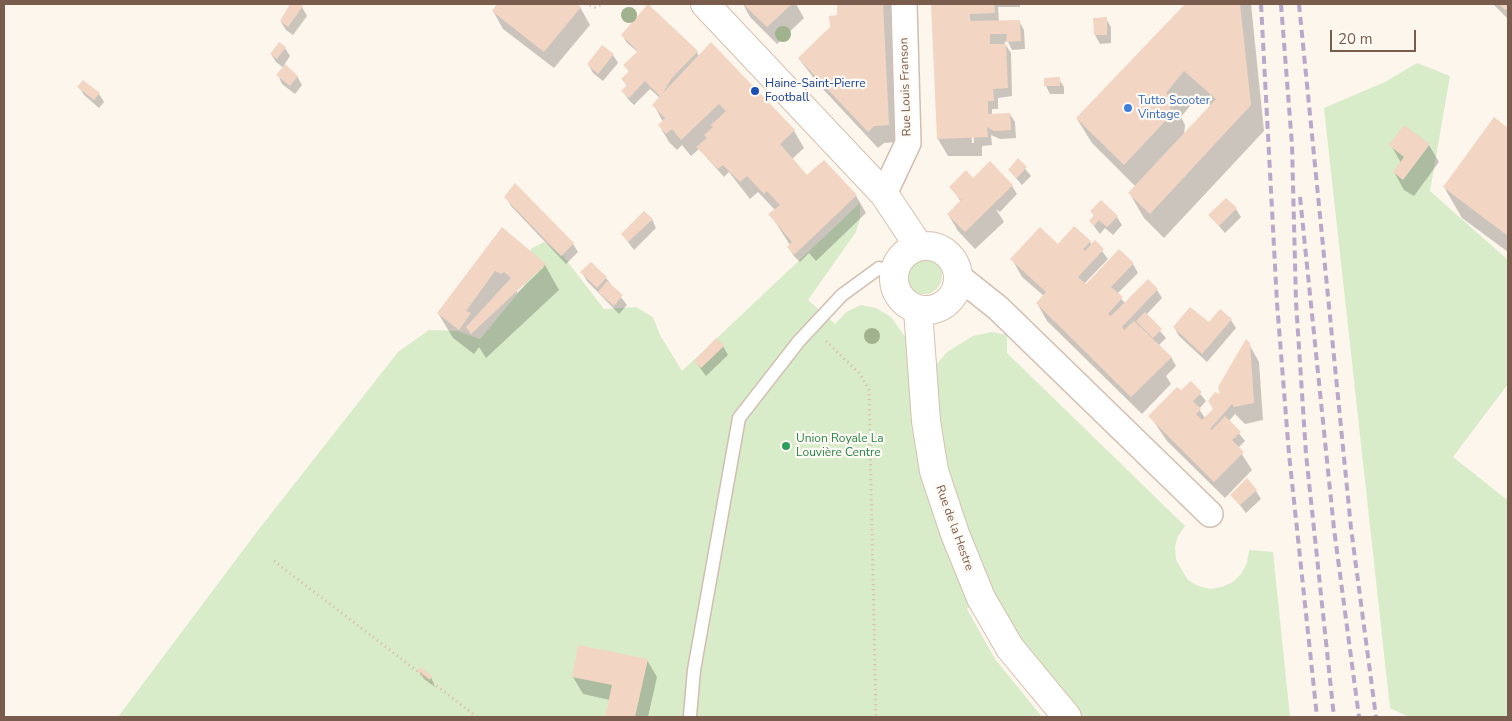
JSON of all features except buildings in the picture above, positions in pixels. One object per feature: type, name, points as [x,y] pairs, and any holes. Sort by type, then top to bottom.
[{"type":"street","points":[[706,4],[884,194],[918,245]]},
{"type":"street","name":"Rue Louis Franson","points":[[884,194],[908,143],[904,4]]},
{"type":"street","points":[[918,245],[935,246],[946,252],[956,264],[959,277],[957,289],[951,299],[941,307],[930,310],[918,310],[909,306],[896,292],[893,274],[897,262],[905,252],[918,245]]},
{"type":"street","points":[[959,277],[998,308],[1210,514]]},
{"type":"street","name":"Rue de la Hestre","points":[[918,310],[926,420],[934,471],[955,534],[981,598],[1010,648],[1066,717]]},
{"type":"lane","points":[[690,716],[694,670],[738,418],[810,328],[842,295],[879,268],[893,274]]},
{"type":"path","points":[[585,4],[595,6],[604,4]]},
{"type":"path","points":[[810,328],[850,362],[860,374],[869,390],[876,717]]},
{"type":"path","points":[[274,561],[477,717]]},
{"type":"green space","points":[[1417,63],[1450,76],[1430,191],[1508,260],[1508,384],[1453,457],[1506,499],[1508,497],[1508,717],[1409,717],[1390,708],[1324,108],[1385,82]]},
{"type":"green space","name":"Union Royale La Louvière Centre","points":[[860,203],[860,219],[856,232],[808,300],[835,324],[846,312],[861,305],[876,308],[891,317],[906,338],[913,374],[932,370],[947,352],[973,336],[992,332],[1007,335],[1007,353],[1185,526],[1178,536],[1175,547],[1176,560],[1188,580],[1198,586],[1210,589],[1222,587],[1233,582],[1241,574],[1247,563],[1249,550],[1273,552],[1290,717],[1067,717],[981,598],[967,609],[995,659],[1042,717],[118,717],[259,529],[398,352],[429,330],[458,331],[480,339],[524,286],[521,273],[525,258],[532,248],[544,242],[564,257],[604,309],[636,307],[653,317],[660,335],[682,371]]},
{"type":"green space","points":[[924,258],[936,264],[942,276],[936,288],[924,294],[912,288],[906,276],[912,264]]},
{"type":"railway","points":[[1261,4],[1277,303],[1289,454],[1317,717]]},
{"type":"railway","points":[[1281,4],[1292,145],[1296,302],[1306,454],[1334,717]]},
{"type":"railway","points":[[1299,4],[1351,528],[1376,717]]},
{"type":"railway","points":[[1300,197],[1334,529],[1359,717]]},
{"type":"place","name":"Haine-Saint-Pierre Football","points":[[755,91]]},
{"type":"place","name":"Tutto Scooter Vintage","points":[[1128,108]]},
{"type":"place","name":"Union Royale La Louvière Centre","points":[[786,446]]}]
